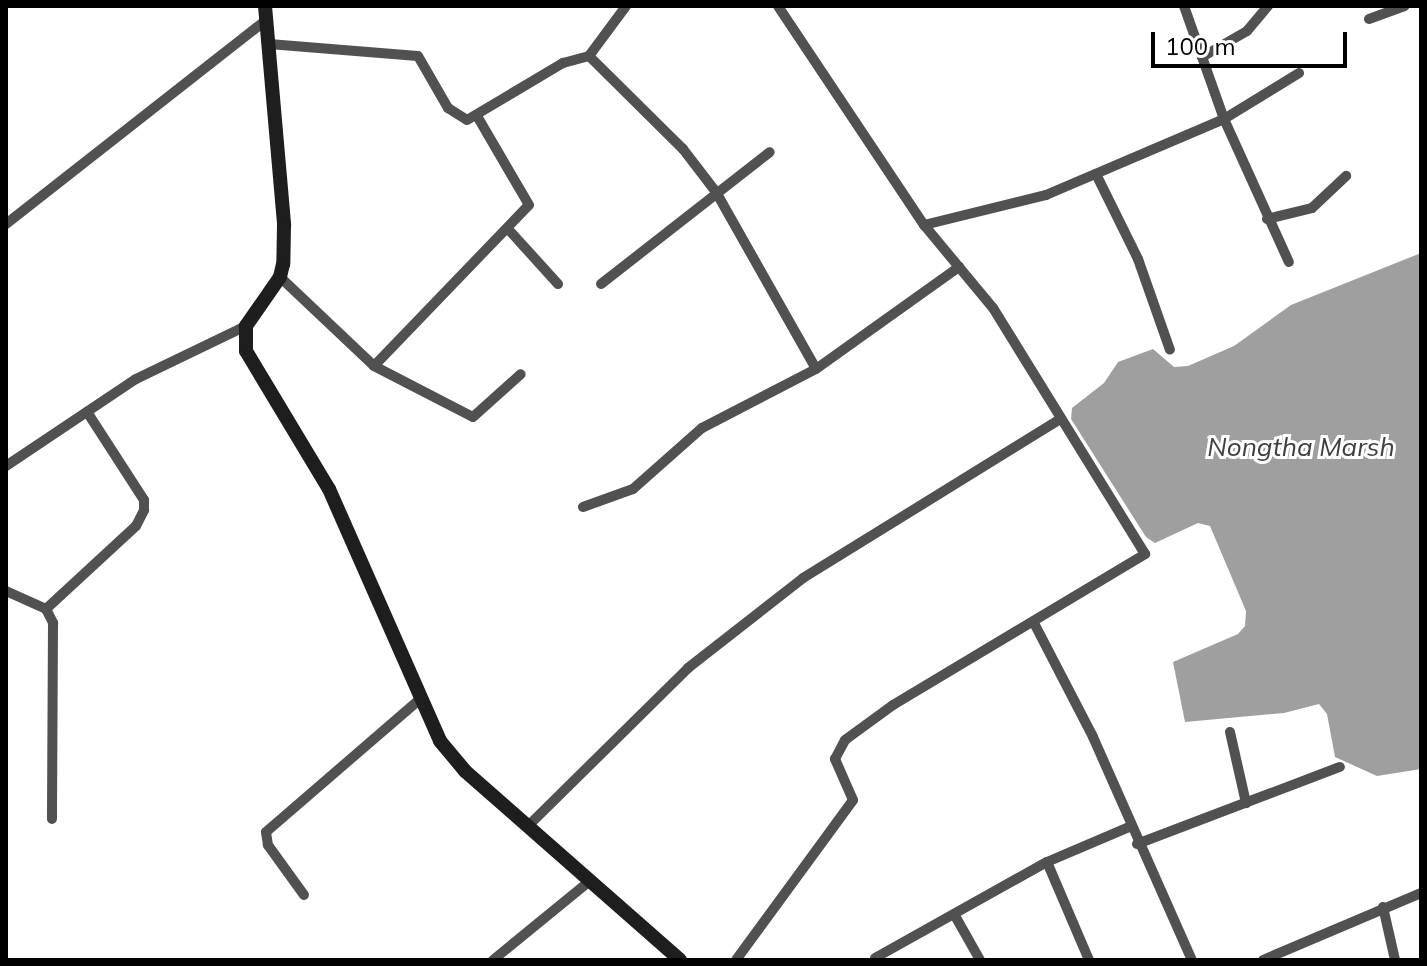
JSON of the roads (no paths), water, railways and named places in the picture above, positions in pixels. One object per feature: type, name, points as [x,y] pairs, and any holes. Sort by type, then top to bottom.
[{"type":"street","points":[[269,44],[418,56],[456,117],[477,116],[563,63],[589,56],[626,6]]},
{"type":"street","points":[[736,960],[853,800],[835,759],[845,740],[893,705],[1145,554],[993,308],[924,225],[778,6]]},
{"type":"street","points":[[1184,6],[1224,119],[1289,262]]},
{"type":"street","points":[[1202,57],[1247,31],[1268,6]]},
{"type":"street","points":[[1369,19],[1405,6]]},
{"type":"street","points":[[6,466],[176,357],[246,326],[280,277],[284,225],[266,13]]},
{"type":"street","points":[[6,224],[266,13]]},
{"type":"street","points":[[589,56],[683,149],[716,192],[816,369]]},
{"type":"street","points":[[924,225],[1046,195],[1224,119],[1299,73]]},
{"type":"street","points":[[374,366],[476,256],[509,230],[529,205],[477,116]]},
{"type":"street","points":[[601,284],[770,152]]},
{"type":"street","points":[[1096,174],[1138,259],[1170,350]]},
{"type":"street","points":[[1267,219],[1312,208],[1346,176]]},
{"type":"street","points":[[509,230],[558,284]]},
{"type":"street","points":[[583,507],[633,489],[702,428],[816,369],[959,267]]},
{"type":"street","points":[[280,277],[374,366],[473,417],[521,374]]},
{"type":"street","points":[[246,326],[251,362],[329,489],[440,741],[465,771],[680,960]]},
{"type":"street","points":[[46,609],[136,526],[144,510],[144,500],[87,412]]},
{"type":"street","points":[[528,826],[688,668],[803,578],[1060,419]]},
{"type":"street","points":[[6,591],[46,609],[53,623],[52,819]]},
{"type":"street","points":[[1034,623],[1093,737],[1129,827],[1192,960]]},
{"type":"street","points":[[304,895],[268,845],[266,832],[420,699]]},
{"type":"street","points":[[1230,732],[1246,803]]},
{"type":"street","points":[[1137,844],[1340,767]]},
{"type":"street","points":[[875,958],[1047,862],[1129,827]]},
{"type":"street","points":[[1047,862],[1089,960]]},
{"type":"street","points":[[493,960],[590,881]]},
{"type":"street","points":[[1263,960],[1421,893]]},
{"type":"street","points":[[1383,907],[1395,960]]},
{"type":"street","points":[[954,914],[980,960]]},
{"type":"water","name":"Nongtha Marsh","points":[[1421,253],[1421,769],[1377,776],[1335,757],[1327,714],[1319,704],[1284,713],[1185,722],[1173,662],[1238,634],[1245,626],[1246,611],[1210,526],[1198,523],[1155,543],[1146,537],[1071,419],[1072,408],[1104,383],[1118,362],[1153,349],[1174,367],[1188,366],[1234,346],[1291,305]]}]
